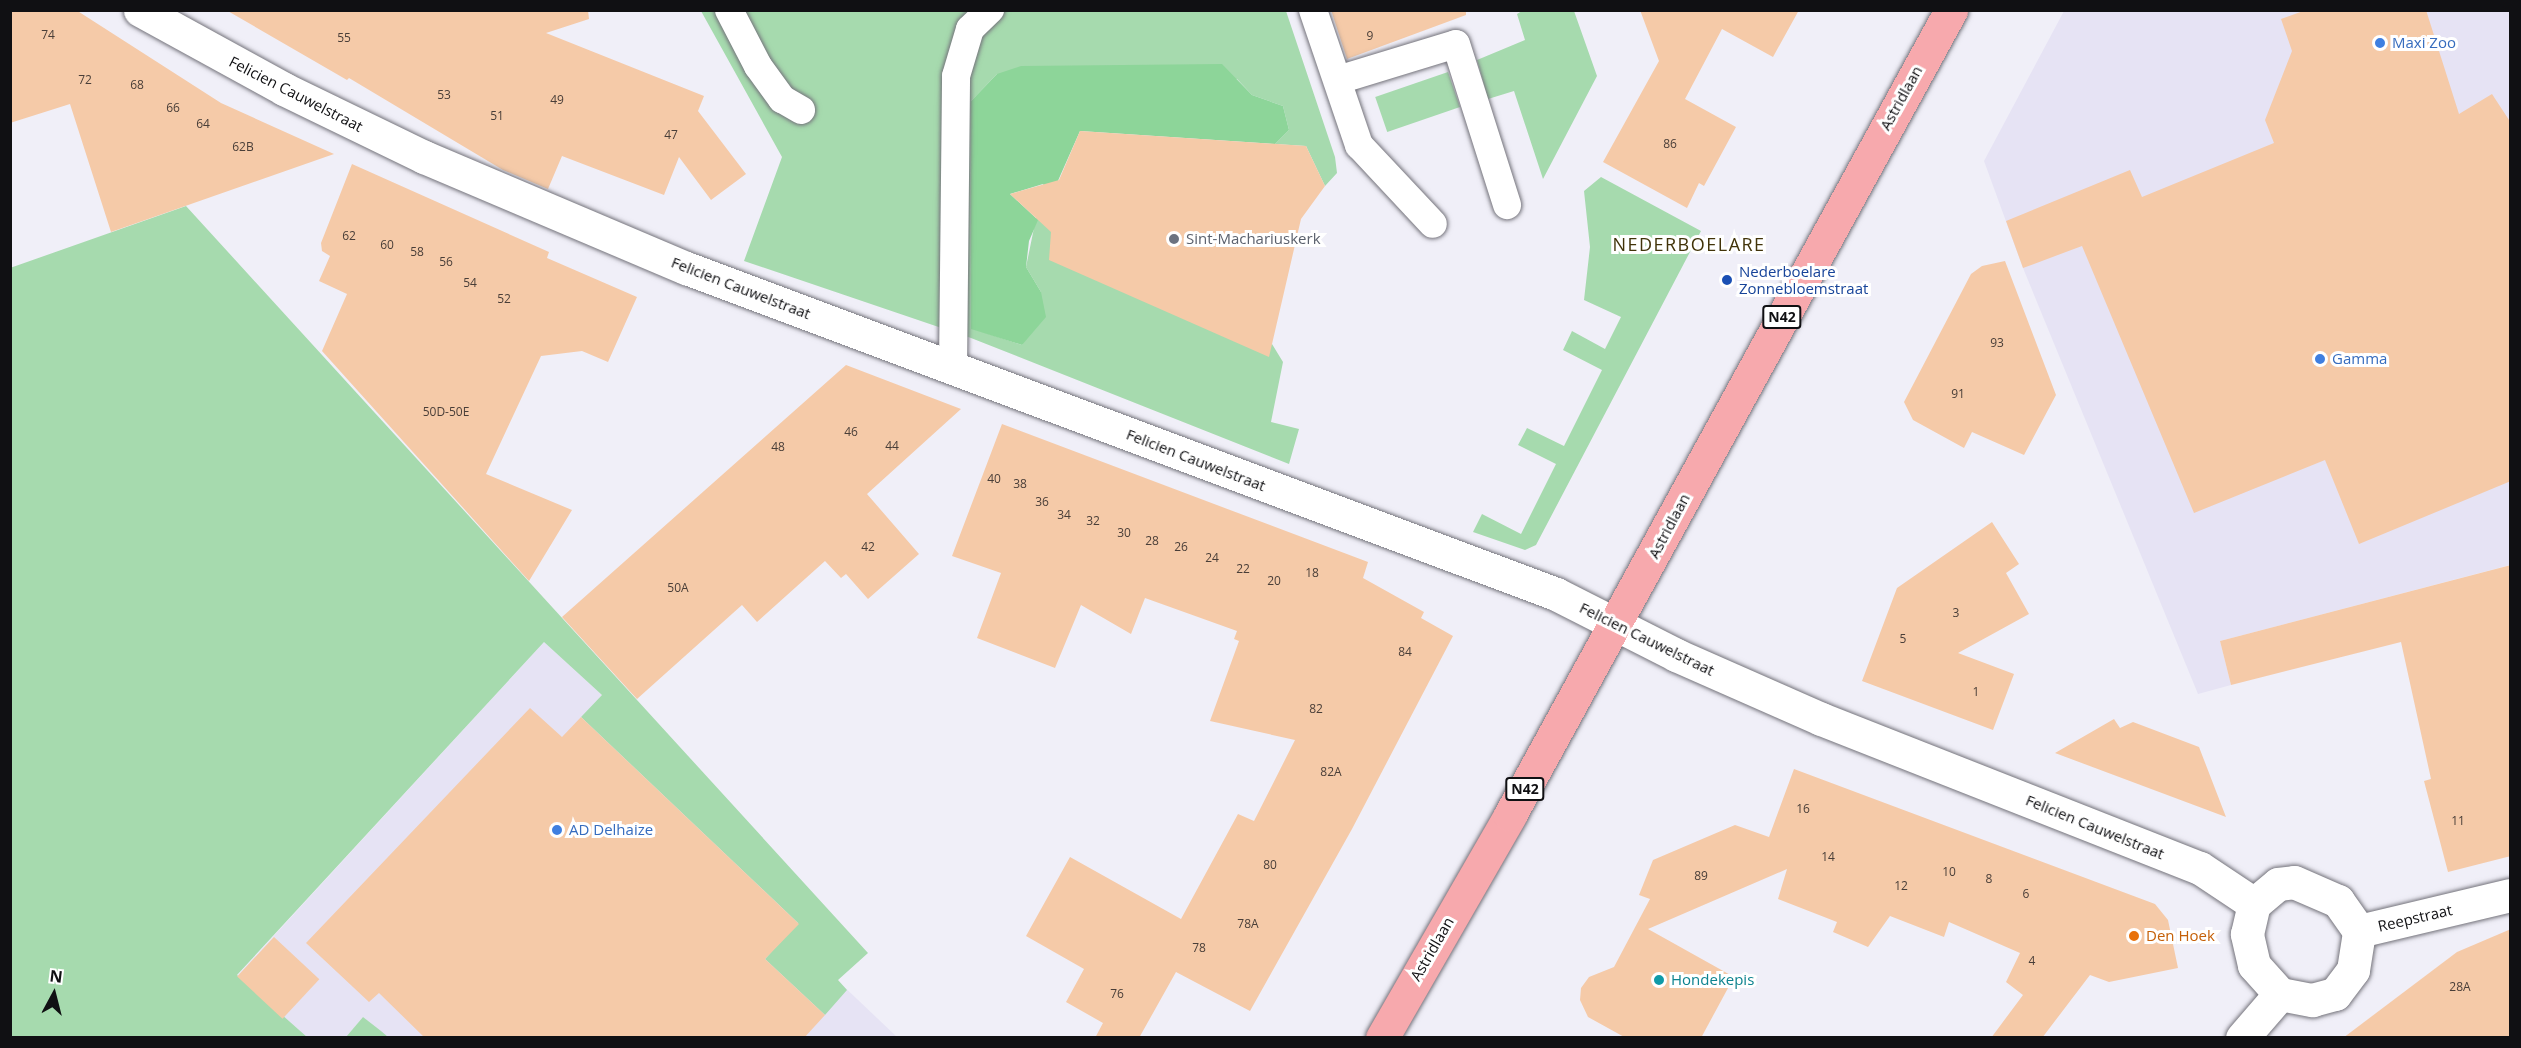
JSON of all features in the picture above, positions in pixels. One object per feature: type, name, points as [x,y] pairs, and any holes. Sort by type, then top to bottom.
[{"type":"main road","name":"Astridlaan","points":[[1382,1038],[1616,624],[1951,10]]},
{"type":"street","name":"Felicien Cauwelstraat","points":[[140,10],[284,89],[423,157],[687,268],[1556,594],[1821,719],[2200,868],[2254,904]]},
{"type":"street","points":[[2242,1038],[2280,994],[2254,964],[2247,933],[2254,904],[2278,884],[2294,882],[2338,901],[2359,931]]},
{"type":"street","name":"Reepstraat","points":[[2280,994],[2312,1000],[2334,994],[2354,970],[2359,931],[2511,895]]},
{"type":"lane","points":[[729,10],[758,66],[782,99],[801,110]]},
{"type":"lane","points":[[953,369],[956,76],[970,29],[990,10]]},
{"type":"lane","points":[[1313,10],[1359,145],[1433,224]]},
{"type":"lane","points":[[1338,80],[1456,44],[1507,205]]},
{"type":"shaded area","points":[[2064,11],[2510,11],[2510,565],[2220,641],[2231,685],[2198,694],[2023,268],[1984,161]]},
{"type":"shaded area","name":"AD Delhaize","points":[[544,642],[602,695],[581,717],[799,924],[837,980],[897,1037],[388,1038],[363,1017],[346,1037],[307,1037],[237,976]]},
{"type":"green space","points":[[701,11],[1286,11],[1335,157],[1337,173],[1325,186],[1306,146],[1275,144],[1289,130],[1283,106],[1252,95],[1237,79],[997,74],[971,101],[971,328],[1022,345],[1041,292],[1026,267],[1043,184],[1272,344],[1283,362],[1271,422],[1299,429],[1289,464],[971,338],[744,261],[782,157]]},
{"type":"green space","points":[[1522,11],[1574,11],[1597,76],[1543,179],[1514,91],[1488,99],[1477,60],[1525,40],[1517,14]]},
{"type":"green space","points":[[1222,64],[1252,95],[1283,106],[1289,130],[1275,144],[1080,131],[1053,192],[1043,184],[1010,194],[1038,220],[1029,241],[1026,267],[1041,292],[1046,317],[1022,345],[971,329],[971,101],[997,74],[1021,66]]},
{"type":"green space","points":[[1448,72],[1460,107],[1387,132],[1375,97]]},
{"type":"green space","points":[[1601,177],[1701,231],[1536,545],[1525,550],[1473,532],[1482,514],[1521,534],[1556,464],[1518,445],[1527,428],[1564,446],[1602,370],[1563,350],[1572,331],[1605,349],[1621,317],[1584,300],[1590,247],[1584,191]]},
{"type":"green space","points":[[186,206],[868,953],[838,980],[847,990],[825,1015],[765,959],[798,923],[581,717],[602,695],[544,642],[237,975],[307,1037],[11,1037],[10,268]]},
{"type":"green space","points":[[363,1017],[381,1031],[388,1037],[346,1037]]},
{"type":"building","points":[[10,10],[76,10],[221,103],[334,154],[111,232],[70,104],[10,123]]},
{"type":"building","points":[[226,10],[588,10],[589,19],[546,33],[704,96],[698,111],[746,174],[711,200],[679,157],[664,195],[562,156],[548,189],[503,170],[349,78],[347,80]]},
{"type":"building","points":[[1331,10],[1466,10],[1466,15],[1347,59]]},
{"type":"building","points":[[1640,10],[1799,10],[1773,57],[1722,29],[1685,99],[1736,127],[1704,186],[1699,183],[1687,208],[1603,162],[1659,61]]},
{"type":"building","name":"Gamma","points":[[2306,10],[2426,10],[2459,114],[2492,94],[2511,123],[2511,481],[2359,544],[2325,460],[2194,513],[2082,246],[2023,268],[2006,221],[2130,170],[2142,197],[2274,143],[2265,120],[2292,51],[2281,19]]},
{"type":"building","name":"Sint-Machariuskerk","points":[[1080,131],[1306,146],[1325,186],[1301,219],[1269,357],[1049,260],[1051,232],[1010,194],[1059,180]]},
{"type":"building","points":[[352,164],[549,252],[547,258],[637,297],[608,362],[582,351],[541,356],[486,474],[572,510],[529,581],[322,351],[347,294],[319,281],[330,256],[322,251],[321,243]]},
{"type":"building","points":[[2005,261],[2056,395],[2024,455],[1972,432],[1964,448],[1913,420],[1904,402],[1971,274],[1982,266]]},
{"type":"building","points":[[846,365],[961,409],[867,494],[919,554],[868,599],[846,574],[841,578],[825,561],[757,622],[742,605],[637,699],[562,617]]},
{"type":"building","points":[[1002,424],[1368,562],[1363,578],[1424,612],[1421,618],[1453,636],[1352,829],[1250,1011],[1176,972],[1139,1038],[1095,1038],[1103,1023],[1066,1002],[1084,969],[1026,936],[1070,857],[1181,919],[1238,814],[1254,821],[1295,740],[1210,721],[1239,641],[1234,639],[1237,631],[1145,598],[1131,634],[1081,605],[1055,668],[977,638],[1001,573],[952,556]]},
{"type":"building","points":[[1992,522],[2019,564],[2006,573],[2029,614],[1958,653],[2014,674],[1993,730],[1862,681],[1897,588]]},
{"type":"building","points":[[2511,565],[2511,856],[2448,872],[2424,781],[2431,779],[2401,642],[2231,685],[2220,641]]},
{"type":"building","name":"AD Delhaize","points":[[530,708],[562,737],[581,717],[799,924],[765,959],[825,1015],[804,1038],[425,1038],[379,993],[369,1002],[306,943]]},
{"type":"building","points":[[2114,719],[2120,728],[2133,722],[2199,747],[2226,817],[2055,753]]},
{"type":"building","points":[[1794,769],[2155,904],[2168,920],[2178,968],[2109,982],[2090,975],[2042,1038],[1991,1038],[2023,995],[2006,982],[2020,953],[1949,922],[1944,937],[1890,916],[1868,947],[1833,932],[1837,922],[1778,899],[1787,869],[1648,929],[1734,977],[1701,1038],[1626,1038],[1588,1017],[1580,1000],[1581,988],[1589,977],[1614,967],[1650,899],[1639,895],[1653,860],[1735,825],[1769,837]]},
{"type":"building","points":[[2511,929],[2511,1038],[2343,1038],[2457,952]]},
{"type":"building","points":[[274,937],[319,979],[283,1019],[237,976]]},
{"type":"place","name":"Maxi Zoo","points":[[2380,43]]},
{"type":"place","name":"Sint-Machariuskerk","points":[[1174,239]]},
{"type":"place","name":"Nederboelare Zonnebloemstraat","points":[[1727,280]]},
{"type":"place","name":"Gamma","points":[[2320,359]]},
{"type":"place","name":"AD Delhaize","points":[[557,830]]},
{"type":"place","name":"Den Hoek","points":[[2134,936]]},
{"type":"place","name":"Hondekepis","points":[[1659,980]]},
{"type":"district","name":"NEDERBOELARE","points":[[1689,244]]}]
